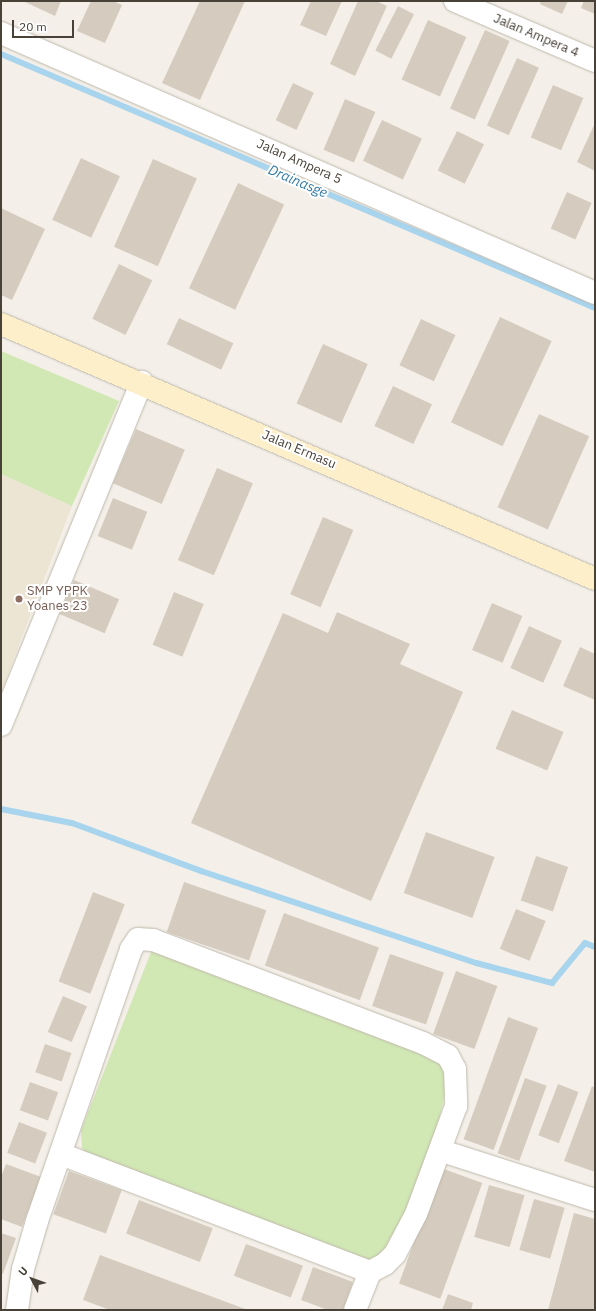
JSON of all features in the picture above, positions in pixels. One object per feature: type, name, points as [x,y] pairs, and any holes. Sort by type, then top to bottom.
[{"type":"street","name":"Jalan Ampera 4","points":[[456,1],[595,62]]},
{"type":"street","name":"Jalan Ampera 5","points":[[1,34],[595,293]]},
{"type":"street","name":"Jalan Ermasu","points":[[1,324],[142,382],[595,579]]},
{"type":"street","points":[[1,725],[142,382]]},
{"type":"street","points":[[18,1310],[23,1269],[132,949],[138,939],[147,938],[423,1043],[448,1056],[455,1069],[458,1088],[442,1151],[407,1234],[385,1264],[370,1272],[355,1310]]},
{"type":"street","points":[[442,1151],[595,1200]]},
{"type":"street","points":[[61,1154],[370,1272]]},
{"type":"shaded area","name":"SMP YPPK Yoanes 23","points":[[1,474],[72,506],[1,692]]},
{"type":"green space","points":[[1,351],[119,401],[72,506],[1,474]]},
{"type":"green space","points":[[164,947],[443,1063],[449,1079],[434,1139],[392,1247],[361,1267],[95,1163],[82,1148],[81,1130],[151,952]]},
{"type":"building","points":[[23,1],[61,1],[55,16]]},
{"type":"building","points":[[91,1],[113,1],[122,5],[105,43],[77,31]]},
{"type":"building","points":[[200,1],[245,1],[200,100],[162,83]]},
{"type":"building","points":[[311,1],[342,1],[326,36],[300,25]]},
{"type":"building","points":[[358,1],[376,1],[387,6],[355,76],[330,64]]},
{"type":"building","points":[[541,1],[568,1],[562,14],[540,4]]},
{"type":"building","points":[[584,1],[595,1],[595,14],[581,8]]},
{"type":"building","points":[[398,6],[414,14],[391,59],[375,51]]},
{"type":"building","points":[[428,20],[466,37],[440,96],[402,79]]},
{"type":"building","points":[[485,30],[510,41],[475,120],[450,109]]},
{"type":"building","points":[[517,58],[539,68],[509,135],[487,126]]},
{"type":"building","points":[[293,83],[314,93],[297,130],[276,120]]},
{"type":"building","points":[[553,85],[583,98],[561,150],[531,137]]},
{"type":"building","points":[[345,99],[375,112],[354,163],[324,150]]},
{"type":"building","points":[[382,120],[422,139],[403,179],[363,161]]},
{"type":"building","points":[[595,123],[595,171],[577,162]]},
{"type":"building","points":[[457,131],[484,144],[465,184],[438,171]]},
{"type":"building","points":[[81,158],[120,176],[91,238],[52,220]]},
{"type":"building","points":[[153,159],[197,179],[158,266],[114,247]]},
{"type":"building","points":[[238,183],[284,205],[235,310],[189,288]]},
{"type":"building","points":[[567,192],[592,203],[575,240],[551,229]]},
{"type":"building","points":[[1,208],[45,229],[12,300],[1,295]]},
{"type":"building","points":[[119,264],[152,280],[126,335],[92,319]]},
{"type":"building","points":[[500,317],[552,341],[503,446],[451,422]]},
{"type":"building","points":[[179,318],[233,343],[221,370],[167,344]]},
{"type":"building","points":[[421,319],[455,335],[434,381],[399,365]]},
{"type":"building","points":[[323,344],[368,364],[341,423],[297,403]]},
{"type":"building","points":[[393,386],[432,404],[413,444],[374,426]]},
{"type":"building","points":[[539,414],[589,436],[548,530],[498,507]]},
{"type":"building","points":[[136,429],[185,450],[162,504],[113,483]]},
{"type":"building","points":[[217,468],[253,483],[214,575],[178,560]]},
{"type":"building","points":[[113,498],[147,512],[132,550],[98,536]]},
{"type":"building","points":[[323,517],[353,530],[321,607],[290,594]]},
{"type":"building","points":[[74,580],[119,599],[105,633],[60,614]]},
{"type":"building","points":[[174,592],[204,604],[182,657],[153,645]]},
{"type":"building","points":[[492,603],[522,616],[502,663],[472,650]]},
{"type":"building","points":[[337,612],[410,644],[400,664],[463,692],[371,901],[191,823],[283,613],[328,633]]},
{"type":"building","points":[[529,626],[562,641],[543,683],[510,668]]},
{"type":"building","points":[[580,647],[595,654],[595,700],[563,686]]},
{"type":"building","points":[[512,710],[564,732],[547,771],[496,749]]},
{"type":"building","points":[[426,832],[495,857],[472,918],[404,893]]},
{"type":"building","points":[[536,856],[568,867],[553,912],[521,900]]},
{"type":"building","points":[[184,882],[266,910],[249,960],[167,932]]},
{"type":"building","points":[[93,892],[125,904],[90,994],[59,982]]},
{"type":"building","points":[[516,909],[546,921],[530,961],[500,949]]},
{"type":"building","points":[[284,913],[379,948],[360,1000],[265,966]]},
{"type":"building","points":[[390,954],[444,973],[426,1025],[372,1006]]},
{"type":"building","points":[[456,971],[497,986],[474,1049],[433,1034]]},
{"type":"building","points":[[63,996],[87,1006],[72,1042],[48,1032]]},
{"type":"building","points":[[508,1017],[538,1028],[494,1150],[464,1139]]},
{"type":"building","points":[[45,1044],[71,1053],[62,1081],[35,1072]]},
{"type":"building","points":[[525,1078],[547,1086],[519,1161],[498,1153]]},
{"type":"building","points":[[30,1082],[58,1092],[48,1120],[20,1110]]},
{"type":"building","points":[[558,1084],[579,1092],[559,1143],[538,1135]]},
{"type":"building","points":[[592,1086],[595,1088],[595,1172],[564,1161]]},
{"type":"building","points":[[19,1122],[47,1133],[35,1164],[7,1153]]},
{"type":"building","points":[[6,1164],[41,1177],[22,1227],[1,1219],[1,1177]]},
{"type":"building","points":[[441,1168],[482,1183],[440,1299],[399,1284]]},
{"type":"building","points":[[69,1171],[122,1190],[106,1233],[53,1214]]},
{"type":"building","points":[[489,1185],[525,1195],[510,1247],[474,1237]]},
{"type":"building","points":[[534,1199],[565,1208],[550,1259],[519,1250]]},
{"type":"building","points":[[139,1200],[213,1228],[200,1262],[126,1234]]},
{"type":"building","points":[[574,1213],[595,1219],[595,1310],[548,1310]]},
{"type":"building","points":[[1,1233],[16,1238],[3,1274],[1,1273]]},
{"type":"building","points":[[246,1244],[303,1266],[291,1298],[234,1276]]},
{"type":"building","points":[[100,1255],[248,1310],[110,1310],[83,1300]]},
{"type":"building","points":[[313,1267],[353,1282],[343,1310],[328,1310],[301,1300]]},
{"type":"building","points":[[448,1294],[473,1303],[471,1310],[442,1310]]},
{"type":"waterway","name":"Drainasge","points":[[1,54],[595,308]]},
{"type":"waterway","points":[[1,809],[72,823],[201,871],[476,963],[552,983],[585,943],[595,947]]},
{"type":"place","name":"SMP YPPK Yoanes 23","points":[[19,599]]}]
